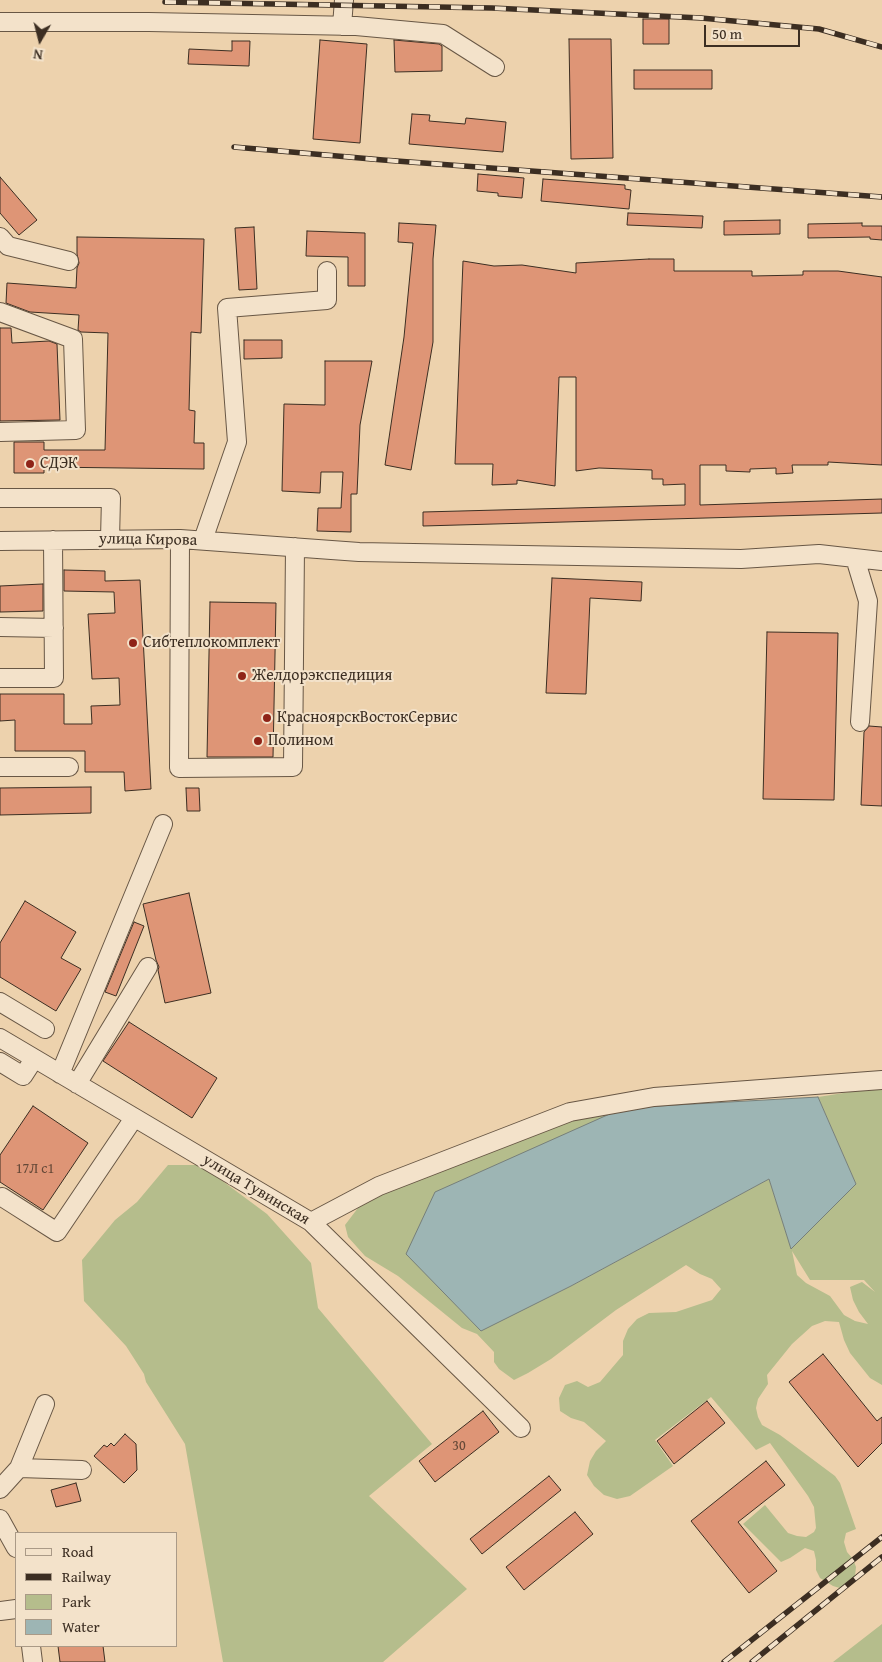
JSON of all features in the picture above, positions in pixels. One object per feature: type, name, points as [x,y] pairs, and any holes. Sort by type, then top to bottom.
[{"type":"street","points":[[342,26],[344,0]]},
{"type":"street","points":[[0,22],[149,22],[342,26],[443,34],[495,67]]},
{"type":"street","points":[[0,237],[8,246],[69,261]]},
{"type":"street","points":[[203,540],[237,442],[227,308],[327,300],[326,271]]},
{"type":"street","points":[[0,312],[73,339],[76,430],[0,432]]},
{"type":"street","points":[[0,498],[111,498],[110,539]]},
{"type":"street","points":[[180,539],[179,768],[292,767],[295,547]]},
{"type":"street","name":"улица Кирова","points":[[0,541],[180,539],[359,552],[741,559],[819,554],[882,561]]},
{"type":"street","points":[[0,678],[54,678],[53,540]]},
{"type":"street","points":[[855,558],[868,601],[860,722]]},
{"type":"street","points":[[0,628],[54,628]]},
{"type":"street","points":[[0,767],[69,767]]},
{"type":"street","points":[[60,1074],[162,824]]},
{"type":"street","points":[[76,1084],[148,967]]},
{"type":"street","points":[[0,1002],[45,1029]]},
{"type":"street","name":"улица Тувинская","points":[[0,1038],[311,1222],[521,1428]]},
{"type":"street","points":[[0,1062],[23,1076],[34,1059]]},
{"type":"street","points":[[311,1222],[379,1186],[570,1112],[654,1097],[882,1080]]},
{"type":"street","points":[[2,1197],[57,1232],[134,1118]]},
{"type":"street","points":[[0,1489],[19,1468],[45,1404]]},
{"type":"street","points":[[19,1468],[82,1470]]},
{"type":"street","points":[[0,1519],[15,1546]]},
{"type":"street","points":[[0,1611],[15,1608]]},
{"type":"street","points":[[31,1647],[33,1662]]},
{"type":"green space","points":[[882,1087],[882,1385],[870,1378],[850,1353],[839,1322],[825,1321],[812,1326],[792,1344],[767,1375],[768,1384],[758,1399],[756,1408],[762,1425],[780,1435],[835,1476],[840,1483],[856,1529],[846,1533],[844,1542],[847,1552],[853,1559],[856,1567],[855,1576],[851,1583],[843,1589],[833,1586],[820,1578],[816,1570],[814,1551],[805,1548],[781,1562],[743,1524],[765,1505],[788,1533],[806,1537],[814,1532],[816,1528],[814,1507],[770,1443],[756,1450],[711,1397],[655,1440],[673,1466],[630,1496],[617,1499],[604,1495],[594,1486],[587,1475],[590,1461],[596,1451],[606,1441],[584,1422],[571,1418],[560,1411],[559,1398],[565,1385],[577,1381],[588,1387],[600,1382],[623,1355],[623,1341],[628,1329],[637,1319],[649,1313],[676,1312],[712,1300],[721,1289],[712,1279],[686,1265],[616,1310],[551,1359],[514,1380],[499,1369],[494,1362],[494,1352],[477,1334],[462,1328],[398,1276],[365,1256],[348,1237],[345,1225],[361,1204],[391,1186],[585,1111],[623,1108],[445,1293],[481,1330],[571,1286],[769,1179],[791,1248],[856,1184],[818,1097]],"holes":[[[792,1251],[810,1280],[864,1280],[875,1292],[862,1282],[850,1287],[853,1300],[868,1324],[855,1321],[844,1315],[830,1296],[806,1283],[797,1275]]]},
{"type":"green space","points":[[168,1165],[201,1165],[267,1214],[311,1263],[318,1308],[432,1444],[369,1496],[467,1589],[383,1662],[223,1662],[185,1444],[126,1346],[84,1301],[82,1260],[115,1220],[137,1202]]},
{"type":"green space","points":[[882,1624],[882,1662],[833,1662]]},
{"type":"water","points":[[818,1097],[856,1184],[791,1249],[769,1179],[571,1286],[481,1331],[406,1254],[435,1192],[623,1108]]},
{"type":"building","points":[[643,19],[669,19],[669,44],[643,44]]},
{"type":"building","points":[[569,39],[611,39],[613,158],[571,159]]},
{"type":"building","points":[[320,40],[367,44],[360,143],[313,139]]},
{"type":"building","points":[[394,40],[439,44],[442,46],[442,71],[395,72]]},
{"type":"building","points":[[232,41],[250,41],[249,66],[188,64],[189,49],[232,51]]},
{"type":"building","points":[[634,70],[712,70],[712,89],[634,89]]},
{"type":"building","points":[[412,114],[430,115],[429,121],[465,124],[466,118],[506,122],[503,152],[409,144]]},
{"type":"building","points":[[478,174],[524,178],[522,198],[498,196],[498,193],[477,191]]},
{"type":"building","points":[[0,177],[37,220],[19,235],[0,213]]},
{"type":"building","points":[[543,179],[625,185],[625,189],[631,190],[629,209],[541,201]]},
{"type":"building","points":[[628,213],[703,216],[702,228],[627,225]]},
{"type":"building","points":[[780,220],[780,234],[724,235],[724,221]]},
{"type":"building","points":[[399,223],[436,225],[433,259],[433,342],[411,470],[385,465],[404,337],[413,243],[398,242]]},
{"type":"building","points":[[862,223],[862,226],[882,226],[882,240],[870,239],[870,237],[808,238],[808,224]]},
{"type":"building","points":[[254,227],[257,289],[239,290],[235,228]]},
{"type":"building","points":[[307,231],[365,233],[365,286],[348,286],[348,257],[306,256]]},
{"type":"building","points":[[77,237],[204,239],[201,333],[191,332],[189,410],[195,411],[194,443],[204,443],[204,469],[44,467],[44,473],[14,473],[14,442],[44,442],[44,450],[105,450],[108,333],[81,332],[78,330],[79,315],[30,312],[6,303],[7,283],[76,288],[79,263]]},
{"type":"building","points":[[674,259],[674,271],[752,271],[752,276],[803,275],[803,271],[838,271],[882,277],[882,465],[828,462],[828,465],[792,465],[793,473],[776,474],[776,468],[750,469],[750,472],[726,471],[726,465],[700,465],[700,505],[882,499],[882,513],[423,526],[423,512],[685,505],[685,484],[663,485],[663,479],[652,479],[652,470],[599,468],[576,471],[576,377],[559,377],[555,486],[517,480],[517,484],[492,485],[493,464],[455,464],[463,261],[494,266],[522,265],[576,273],[576,263]]},
{"type":"building","points":[[0,328],[11,328],[12,343],[49,341],[57,344],[60,420],[0,421]]},
{"type":"building","points":[[244,340],[282,340],[282,358],[244,359]]},
{"type":"building","points":[[325,361],[372,361],[360,425],[357,494],[351,494],[351,532],[317,531],[318,508],[341,508],[343,472],[321,472],[320,493],[282,491],[284,404],[325,405]]},
{"type":"building","points":[[64,570],[105,571],[105,581],[140,580],[151,789],[125,791],[124,772],[85,772],[85,751],[15,751],[15,720],[0,721],[0,694],[64,694],[64,724],[92,724],[91,706],[120,705],[119,678],[92,679],[88,614],[115,613],[114,592],[64,591]]},
{"type":"building","points":[[552,578],[642,582],[641,601],[590,598],[586,694],[546,693]]},
{"type":"building","points":[[43,584],[43,611],[0,612],[0,586]]},
{"type":"building","points":[[210,602],[276,603],[273,757],[207,757]]},
{"type":"building","points":[[767,632],[838,633],[834,800],[763,799]]},
{"type":"building","points":[[869,726],[882,727],[882,806],[861,805],[864,732]]},
{"type":"building","points":[[91,787],[91,813],[0,815],[0,788]]},
{"type":"building","points":[[186,788],[199,788],[200,811],[187,811]]},
{"type":"building","points":[[189,893],[211,993],[165,1003],[159,967],[143,904]]},
{"type":"building","points":[[25,901],[76,932],[61,958],[81,969],[56,1011],[0,977],[0,943]]},
{"type":"building","points":[[134,922],[144,926],[116,996],[105,992]]},
{"type":"building","points":[[129,1022],[217,1078],[192,1118],[103,1061]]},
{"type":"building","points":[[33,1106],[88,1143],[43,1210],[0,1182],[0,1155]]},
{"type":"building","points":[[823,1354],[877,1421],[882,1417],[882,1443],[858,1467],[789,1382]]},
{"type":"building","points":[[707,1401],[725,1423],[674,1464],[657,1441]]},
{"type":"building","points":[[483,1411],[499,1432],[435,1482],[419,1461]]},
{"type":"building","points":[[125,1434],[136,1444],[137,1470],[124,1483],[94,1456],[104,1445],[107,1447],[111,1443],[114,1446]]},
{"type":"building","points":[[766,1461],[785,1485],[738,1522],[777,1571],[749,1593],[691,1521]]},
{"type":"building","points":[[549,1476],[561,1490],[482,1554],[470,1539]]},
{"type":"building","points":[[76,1483],[81,1501],[56,1507],[51,1490]]},
{"type":"building","points":[[575,1512],[593,1534],[524,1590],[506,1567]]},
{"type":"building","points":[[58,1647],[103,1647],[105,1662],[60,1662]]},
{"type":"railway","points":[[165,2],[492,8],[701,18],[819,29],[882,47]]},
{"type":"railway","points":[[234,147],[882,197]]},
{"type":"railway","points":[[724,1662],[882,1537]]},
{"type":"railway","points":[[752,1662],[882,1557]]},
{"type":"place","name":"СДЭК","points":[[30,464]]},
{"type":"place","name":"Сибтеплокомплект","points":[[133,643]]},
{"type":"place","name":"Желдорэкспедиция","points":[[242,676]]},
{"type":"place","name":"КрасноярскВостокСервис","points":[[267,718]]},
{"type":"place","name":"Полином","points":[[258,741]]}]
